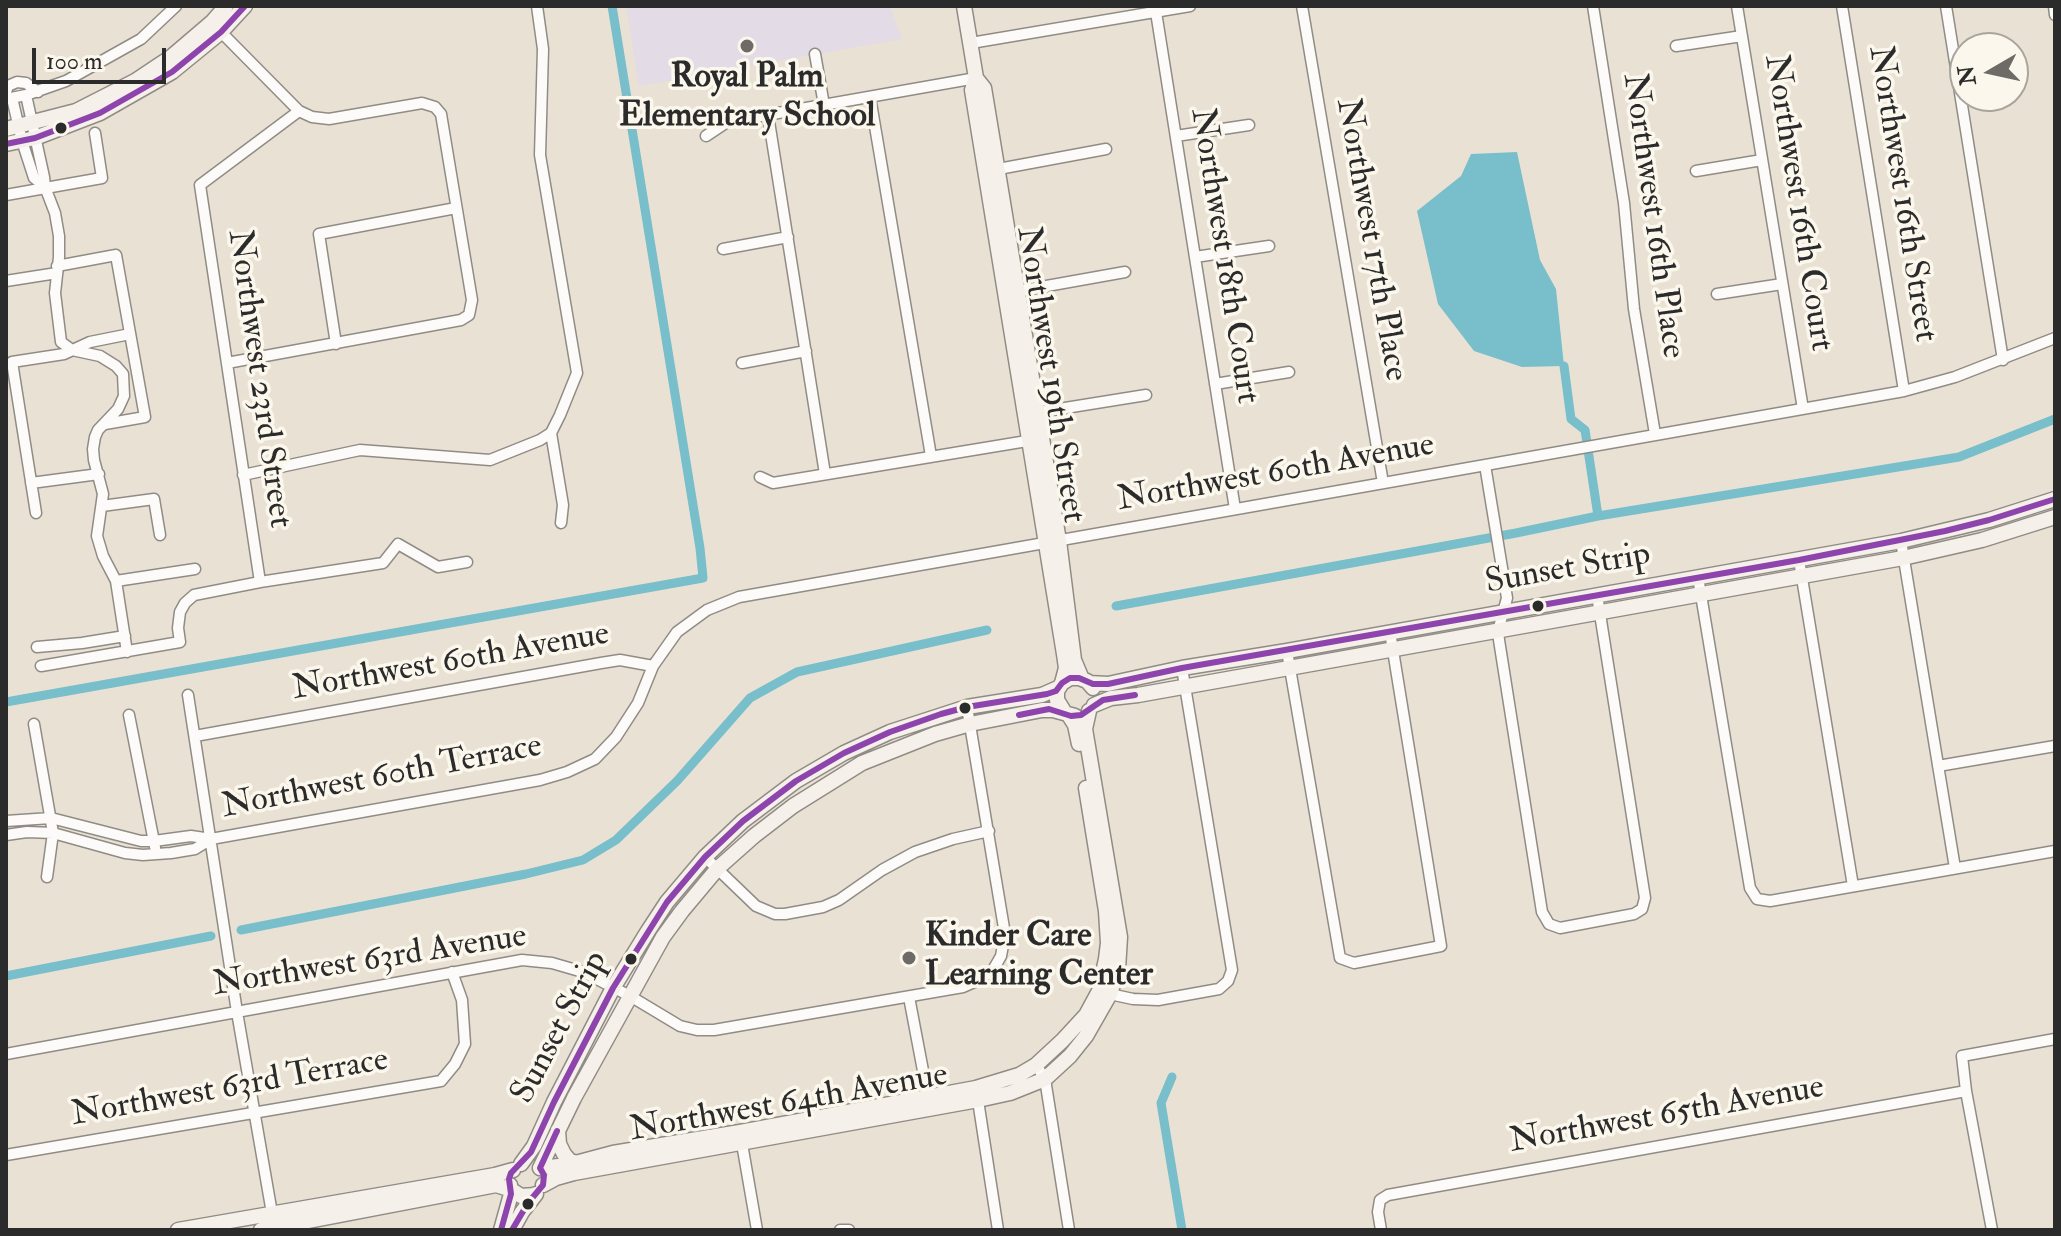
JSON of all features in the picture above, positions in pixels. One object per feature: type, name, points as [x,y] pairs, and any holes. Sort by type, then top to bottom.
[{"type":"street","points":[[8,96],[38,92],[66,81],[141,39],[176,6]]},
{"type":"street","points":[[216,27],[226,6]]},
{"type":"street","points":[[6,144],[23,132],[100,113],[112,107],[172,72],[216,27],[245,6]]},
{"type":"street","points":[[243,475],[360,450],[490,460],[551,433],[577,373],[540,155],[543,49],[537,6]]},
{"type":"street","name":"Northwest 19th Street","points":[[964,6],[976,78],[972,90],[991,170],[1074,660],[1086,681]]},
{"type":"street","points":[[971,43],[1190,6]]},
{"type":"street","name":"Northwest 17th Place","points":[[1302,6],[1383,483]]},
{"type":"street","name":"Northwest 16th Place","points":[[1593,6],[1624,203],[1634,309],[1655,434]]},
{"type":"street","name":"Northwest 16th Court","points":[[1737,6],[1803,409]]},
{"type":"street","name":"Northwest 16th Street","points":[[1842,6],[1904,391]]},
{"type":"street","points":[[1946,6],[2003,360]]},
{"type":"street","points":[[2054,6],[2055,15]]},
{"type":"street","name":"Northwest 18th Court","points":[[1156,12],[1235,509]]},
{"type":"street","points":[[216,27],[299,111],[312,117],[329,119],[422,103],[435,107],[441,114],[472,300],[469,315],[461,320],[227,363]]},
{"type":"street","points":[[1676,46],[1742,36]]},
{"type":"street","points":[[815,54],[824,105]]},
{"type":"street","points":[[706,136],[727,122],[976,78]]},
{"type":"street","points":[[38,92],[26,83],[17,82],[8,86],[8,96],[23,132],[34,178],[45,187],[55,213],[59,236],[55,293],[61,342],[72,350],[100,356],[123,374],[124,396],[118,409],[95,437],[93,449],[103,494],[97,536],[116,581],[127,652]]},
{"type":"street","points":[[23,132],[26,95]]},
{"type":"street","points":[[870,97],[931,456]]},
{"type":"street","name":"Northwest 23rd Street","points":[[260,582],[200,185],[299,111]]},
{"type":"street","points":[[768,115],[825,474]]},
{"type":"street","points":[[1176,136],[1249,125]]},
{"type":"street","points":[[6,195],[102,178],[95,133]]},
{"type":"street","points":[[991,170],[1106,149]]},
{"type":"street","points":[[1696,171],[1762,160]]},
{"type":"street","points":[[336,344],[319,234],[456,208]]},
{"type":"street","points":[[723,249],[788,237]]},
{"type":"street","points":[[1195,257],[1269,246]]},
{"type":"street","points":[[6,281],[116,255],[145,417],[105,424]]},
{"type":"street","points":[[1011,292],[1125,272]]},
{"type":"street","points":[[1717,294],[1782,284]]},
{"type":"street","points":[[36,513],[12,362],[64,354],[90,342],[130,334]]},
{"type":"street","name":"Northwest 60th Avenue","points":[[195,736],[620,660],[653,666],[677,632],[707,610],[739,597],[1904,391],[1955,377],[2055,338]]},
{"type":"street","points":[[742,363],[806,351]]},
{"type":"street","points":[[1215,384],[1289,372]]},
{"type":"street","points":[[1032,414],[1146,395]]},
{"type":"street","points":[[551,433],[563,505],[561,523]]},
{"type":"street","points":[[760,477],[773,483],[1036,439]]},
{"type":"street","points":[[1485,465],[1507,598],[1498,631],[1542,912],[1549,924],[1560,928],[1634,914],[1642,909],[1645,898],[1597,595]]},
{"type":"street","points":[[31,483],[99,474]]},
{"type":"street","points":[[102,506],[154,499],[160,535]]},
{"type":"street","name":"Sunset Strip","points":[[1086,681],[1097,685],[1108,684],[1182,668],[1901,541],[1989,520],[2055,499]]},
{"type":"street","name":"Sunset Strip","points":[[1091,708],[1111,698],[1903,558],[1982,540],[2055,517]]},
{"type":"street","points":[[1901,541],[1955,868]]},
{"type":"street","name":"Northwest 19th Street","points":[[1053,542],[1066,668],[1060,685]]},
{"type":"street","points":[[41,666],[180,642],[180,612],[194,595],[383,563],[398,544],[438,567],[467,562]]},
{"type":"street","points":[[1799,560],[1853,886]]},
{"type":"street","points":[[116,581],[195,569]]},
{"type":"street","points":[[1698,577],[1750,888],[1757,899],[1770,901],[2055,851]]},
{"type":"street","points":[[1287,651],[1340,958],[1354,963],[1441,946],[1390,632]]},
{"type":"street","points":[[37,647],[125,636]]},
{"type":"street","name":"Northwest 60th Terrace","points":[[6,821],[51,818],[141,841],[191,836],[211,839],[540,780],[595,759],[616,737],[638,703],[653,666]]},
{"type":"street","points":[[1104,992],[1133,999],[1158,1000],[1219,989],[1228,981],[1232,970],[1182,668]]},
{"type":"street","points":[[1045,1079],[1086,1036],[1104,992],[1108,943],[1106,911],[1076,730],[1057,700],[1060,685],[1070,678],[1086,681],[1096,695],[1085,729],[1120,937],[1118,969],[1104,992],[1062,1041],[1036,1065],[1045,1079],[1069,1230]]},
{"type":"street","name":"Sunset Strip","points":[[517,1167],[534,1146],[613,988],[648,931],[667,902],[705,857],[743,821],[796,781],[844,753],[890,732],[967,707],[1042,695],[1060,685]]},
{"type":"street","points":[[188,695],[237,1012],[256,1113],[270,1225]]},
{"type":"street","points":[[705,857],[756,906],[775,914],[785,914],[823,907],[839,900],[882,870],[915,852],[989,831],[967,707]]},
{"type":"street","points":[[1066,714],[1081,715],[1091,708]]},
{"type":"street","name":"Sunset Strip","points":[[540,1168],[663,937],[718,868],[754,836],[807,796],[862,763],[894,749],[970,724],[1049,709],[1066,714]]},
{"type":"street","points":[[129,715],[157,855]]},
{"type":"street","points":[[34,724],[53,833],[47,877]]},
{"type":"street","points":[[1938,766],[2055,746]]},
{"type":"street","points":[[796,781],[807,796]]},
{"type":"street","name":"Northwest 63rd Avenue","points":[[6,1054],[522,960],[552,963],[583,972],[680,1026],[697,1030],[714,1030],[963,987],[993,970],[1001,956],[1005,934],[989,831]]},
{"type":"street","name":"Northwest 60th Terrace","points":[[6,835],[53,833],[125,853],[157,855],[195,849],[211,839]]},
{"type":"street","name":"Northwest 63rd Terrace","points":[[6,1155],[441,1081],[455,1064],[465,1044],[462,1000],[452,972]]},
{"type":"street","points":[[909,997],[928,1097]]},
{"type":"street","points":[[1992,1230],[1962,1056],[2055,1039]]},
{"type":"street","name":"Northwest 64th Avenue","points":[[540,1168],[577,1163],[613,1153],[741,1138],[977,1094],[1036,1065]]},
{"type":"street","name":"Northwest 64th Avenue","points":[[539,1190],[560,1176],[928,1097],[1010,1093],[1045,1079]]},
{"type":"street","name":"Northwest 65th Avenue","points":[[1381,1230],[1380,1200],[1388,1195],[1966,1091]]},
{"type":"street","points":[[977,1094],[998,1230]]},
{"type":"street","points":[[558,1130],[559,1144],[564,1154],[577,1163]]},
{"type":"street","points":[[741,1138],[757,1230]]},
{"type":"street","points":[[270,1225],[495,1175],[531,1163],[540,1168],[544,1175],[539,1190],[512,1230]]},
{"type":"street","points":[[501,1230],[512,1190],[509,1179],[517,1167]]},
{"type":"street","points":[[178,1230],[270,1225],[496,1185],[521,1196],[539,1190]]},
{"type":"street","points":[[484,1187],[497,1195],[506,1212]]},
{"type":"street","points":[[840,1230],[849,1230]]},
{"type":"shaded area","name":"Royal Palm Elementary School","points":[[626,6],[890,6],[902,39],[639,86]]},
{"type":"water","points":[[1517,152],[1540,260],[1556,289],[1564,366],[1522,367],[1474,351],[1438,304],[1417,211],[1461,176],[1471,154]]},
{"type":"waterway","points":[[6,702],[703,578],[612,6]]},
{"type":"waterway","points":[[1564,366],[1571,419],[1585,430],[1598,516]]},
{"type":"waterway","points":[[1116,606],[1598,516],[1959,457],[2055,419]]},
{"type":"waterway","points":[[241,930],[583,860],[616,840],[677,781],[750,698],[797,672],[987,630]]},
{"type":"waterway","points":[[6,976],[211,936]]},
{"type":"waterway","points":[[1172,1077],[1161,1103],[1182,1230]]},
{"type":"transit line","points":[[6,144],[35,138],[100,113],[172,72],[221,32],[245,6]]},
{"type":"transit line","points":[[501,1230],[511,1194],[511,1173],[531,1152],[613,988],[667,902],[705,857],[743,821],[796,781],[844,753],[941,714],[1047,694],[1056,691],[1070,678],[1108,684],[1182,668],[1799,560],[1945,531],[2055,499]]},
{"type":"transit line","points":[[1019,715],[1049,709],[1071,716],[1081,715],[1103,700],[1135,695]]},
{"type":"transit line","points":[[512,1230],[543,1185],[544,1175],[540,1168],[557,1131]]},
{"type":"place","name":"Royal Palm Elementary School","points":[[747,46]]},
{"type":"place","name":"Kinder Care Learning Center","points":[[909,958]]}]
